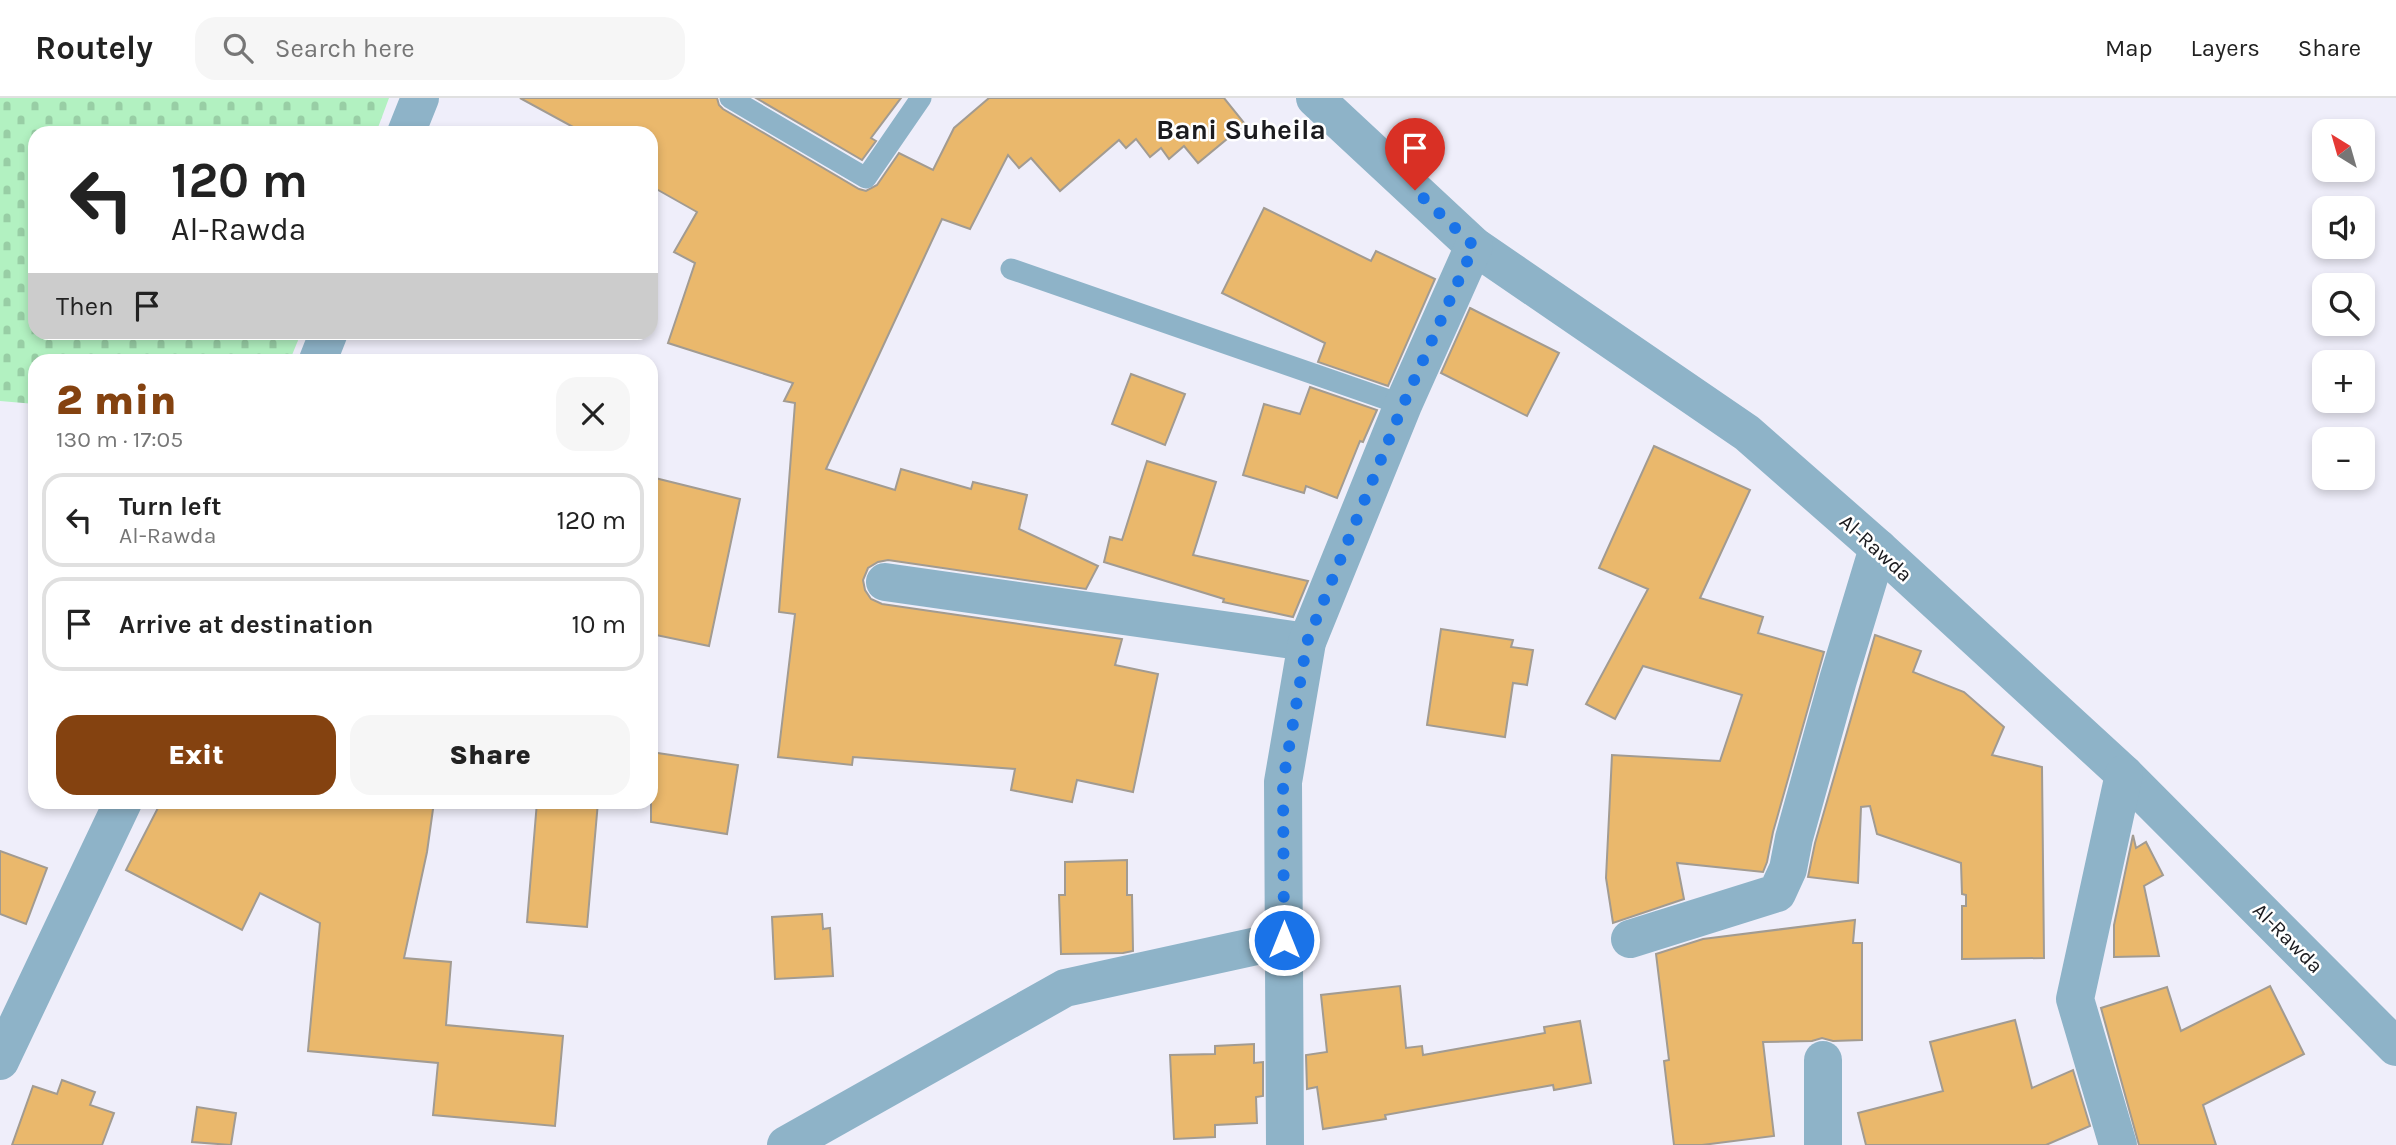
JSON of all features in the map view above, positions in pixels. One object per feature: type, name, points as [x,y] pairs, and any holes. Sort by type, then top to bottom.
[{"type":"street","points":[[409,126],[419,98]]},
{"type":"street","name":"Al-Rawda","points":[[1315,98],[1474,246],[1747,433],[1878,548],[2124,774],[2396,1046]]},
{"type":"street","points":[[1284,1145],[1283,782],[1307,642],[1403,405],[1474,246]]},
{"type":"street","points":[[1630,939],[1777,893],[1788,869],[1816,759],[1878,548]]},
{"type":"street","points":[[885,582],[1307,642]]},
{"type":"street","points":[[2118,1145],[2075,999],[2124,774]]},
{"type":"street","points":[[0,1061],[121,809]]},
{"type":"street","points":[[786,1145],[1065,988],[1284,940]]},
{"type":"street","points":[[1823,1060],[1824,1145]]},
{"type":"lane","points":[[730,98],[866,178],[921,98]]},
{"type":"lane","points":[[1011,269],[1403,405]]},
{"type":"green space","points":[[0,98],[389,98],[379,126],[28,126],[28,340],[298,340],[292,354],[28,354],[28,403],[0,401]]},
{"type":"building","points":[[520,98],[717,98],[723,109],[866,191],[877,185],[899,153],[933,170],[954,128],[989,98],[1224,98],[1245,124],[1198,163],[1184,146],[1169,159],[1161,148],[1150,157],[1136,139],[1126,148],[1119,140],[1060,191],[1031,158],[1019,168],[1008,155],[970,229],[942,219],[826,469],[895,490],[901,469],[971,489],[973,482],[1027,495],[1019,529],[1098,566],[1086,589],[888,560],[868,568],[863,580],[871,599],[882,604],[1122,639],[1115,665],[1158,674],[1133,792],[1077,780],[1072,802],[1011,790],[1015,769],[853,757],[852,765],[778,757],[795,614],[779,612],[795,403],[784,401],[793,383],[668,343],[695,263],[674,252],[697,212],[658,190],[658,126],[571,126]]},
{"type":"building","points":[[756,98],[901,98],[871,138],[876,141],[862,160]]},
{"type":"building","points":[[1264,208],[1371,261],[1376,251],[1435,279],[1388,386],[1318,362],[1325,343],[1222,293]]},
{"type":"building","points":[[1470,308],[1559,353],[1527,416],[1441,373]]},
{"type":"building","points":[[1131,374],[1185,394],[1165,445],[1112,424]]},
{"type":"building","points":[[1310,387],[1377,410],[1363,442],[1360,441],[1337,498],[1306,486],[1304,493],[1243,475],[1264,404],[1300,414]]},
{"type":"building","points":[[1654,446],[1750,490],[1700,598],[1763,617],[1758,633],[1824,652],[1763,872],[1677,863],[1684,899],[1613,923],[1606,878],[1612,755],[1720,761],[1742,695],[1643,666],[1615,719],[1586,704],[1648,589],[1599,568]]},
{"type":"building","points":[[1147,461],[1216,482],[1193,555],[1308,581],[1293,617],[1223,602],[1224,599],[1104,562],[1110,537],[1122,540]]},
{"type":"building","points":[[658,479],[740,499],[709,646],[658,635]]},
{"type":"building","points":[[1441,629],[1513,640],[1511,647],[1533,650],[1527,685],[1513,683],[1505,737],[1427,725]]},
{"type":"building","points":[[1875,635],[1921,651],[1913,672],[1964,692],[2004,727],[1992,755],[2042,767],[2044,958],[1962,959],[1962,906],[1966,906],[1966,895],[1962,894],[1961,863],[1877,834],[1870,806],[1861,807],[1858,883],[1808,877],[1815,843]]},
{"type":"building","points":[[658,753],[738,765],[727,834],[651,822],[651,809],[658,809]]},
{"type":"building","points":[[157,809],[433,809],[427,852],[404,958],[451,962],[446,1025],[563,1036],[555,1126],[433,1115],[438,1063],[308,1051],[320,923],[260,893],[242,930],[126,870]]},
{"type":"building","points":[[536,809],[597,809],[587,927],[527,922]]},
{"type":"building","points":[[2133,835],[2136,848],[2146,842],[2163,875],[2144,886],[2159,956],[2114,957],[2114,925]]},
{"type":"building","points":[[0,851],[47,868],[26,924],[0,914]]},
{"type":"building","points":[[1127,860],[1127,895],[1132,895],[1133,951],[1061,954],[1059,895],[1065,895],[1065,862]]},
{"type":"building","points":[[822,914],[823,929],[830,928],[833,976],[775,979],[772,917]]},
{"type":"building","points":[[1855,920],[1853,943],[1862,943],[1862,1040],[1833,1041],[1822,1038],[1812,1041],[1763,1042],[1774,1136],[1702,1145],[1674,1145],[1664,1061],[1669,1060],[1656,954],[1703,939]]},
{"type":"building","points":[[1400,986],[1406,1048],[1422,1046],[1423,1055],[1545,1033],[1544,1027],[1580,1021],[1591,1083],[1554,1090],[1553,1085],[1385,1115],[1386,1119],[1323,1129],[1317,1087],[1307,1089],[1306,1055],[1327,1052],[1321,995]]},
{"type":"building","points":[[2270,986],[2304,1054],[2203,1105],[2216,1145],[2139,1145],[2101,1008],[2167,987],[2181,1031]]},
{"type":"building","points":[[2015,1020],[2032,1088],[2073,1070],[2090,1126],[2046,1145],[1866,1145],[1858,1113],[1943,1091],[1930,1042]]},
{"type":"building","points":[[1254,1044],[1254,1063],[1263,1062],[1263,1096],[1256,1097],[1257,1123],[1215,1125],[1215,1137],[1174,1139],[1170,1055],[1215,1054],[1215,1046]]},
{"type":"building","points":[[62,1080],[95,1092],[90,1105],[114,1113],[102,1145],[12,1145],[33,1086],[57,1094]]},
{"type":"building","points":[[197,1107],[236,1113],[231,1145],[192,1142]]},
{"type":"district","name":"Bani Suheila","points":[[1241,129]]},
{"type":"route","points":[[1284,940],[1283,782],[1307,642],[1403,405],[1474,246],[1415,190]]}]
